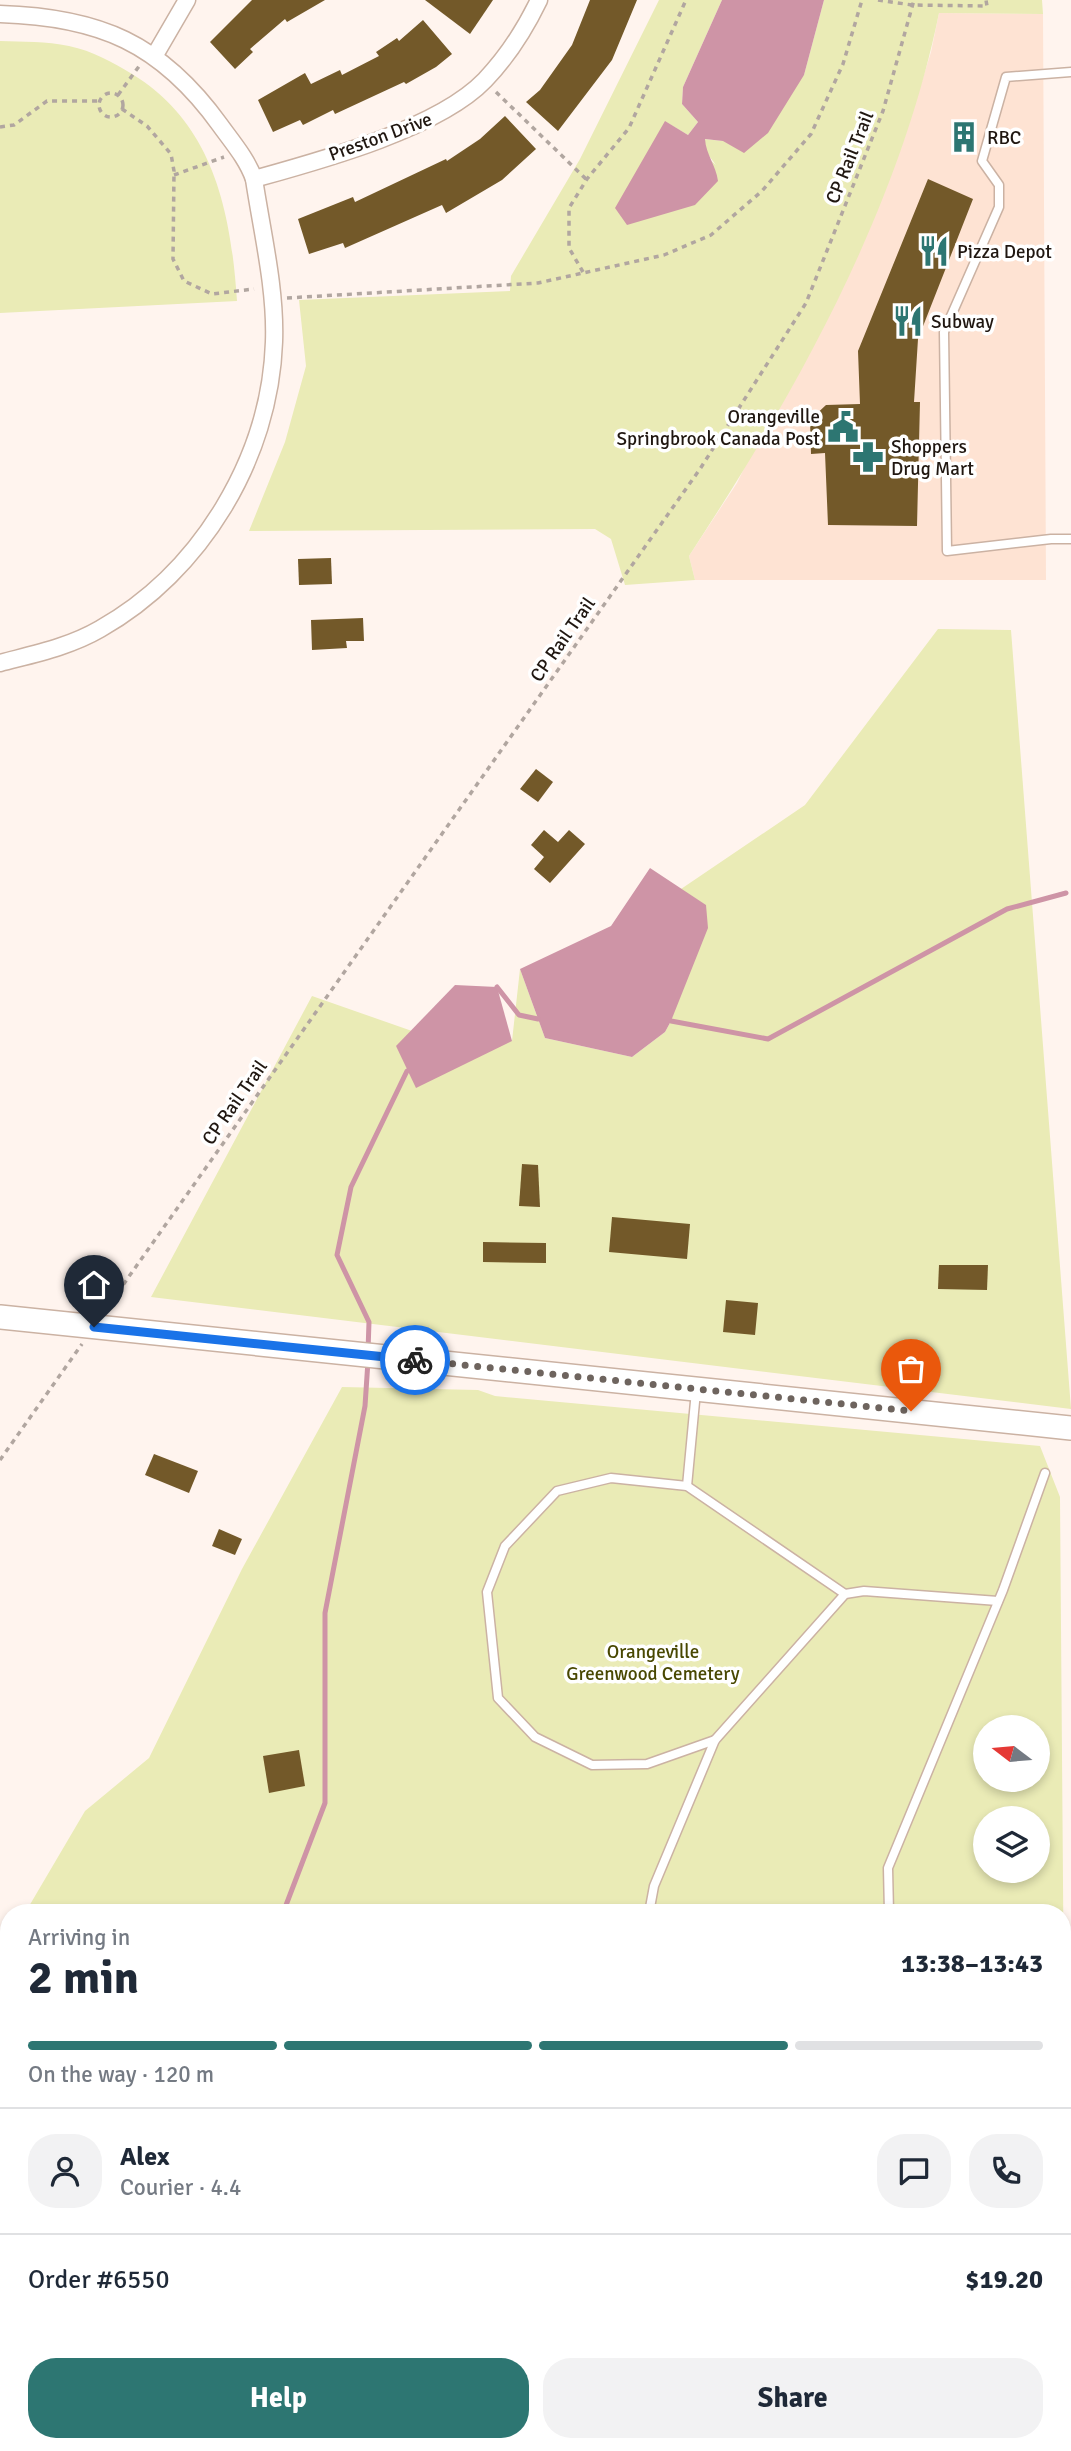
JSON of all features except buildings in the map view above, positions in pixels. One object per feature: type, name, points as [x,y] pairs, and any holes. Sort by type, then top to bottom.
[{"type":"main road","points":[[0,1317],[1071,1428]]},
{"type":"street","points":[[152,53],[187,0]]},
{"type":"street","name":"Preston Drive","points":[[254,179],[439,114],[484,81],[525,29],[539,0]]},
{"type":"street","points":[[0,14],[44,16],[110,32],[152,53],[198,98],[238,149],[249,165],[254,179],[274,340],[261,429],[239,482],[214,522],[179,565],[148,594],[101,629],[62,647],[0,663]]},
{"type":"lane","points":[[1071,72],[1006,77],[982,161],[999,185],[999,207],[944,332],[947,551],[1025,541],[1071,539]]},
{"type":"lane","points":[[687,1486],[697,1388]]},
{"type":"lane","points":[[889,1904],[888,1868],[998,1601],[1045,1473]]},
{"type":"lane","points":[[715,1740],[647,1764],[592,1765],[536,1737],[498,1698],[487,1592],[505,1546],[557,1491],[611,1478],[687,1486],[845,1594]]},
{"type":"lane","points":[[651,1904],[654,1886],[715,1740],[845,1594],[864,1591],[998,1601]]},
{"type":"path","points":[[583,272],[569,248],[569,208],[587,179],[629,128],[686,0]]},
{"type":"path","points":[[122,109],[147,125],[171,154],[173,259],[184,281],[212,294],[538,283],[664,255],[711,235],[762,191],[810,134],[843,64],[862,0]]},
{"type":"path","points":[[878,0],[987,6],[986,0]]},
{"type":"path","name":"CP Rail Trail","points":[[94,1327],[700,469],[806,303],[883,111],[913,2]]},
{"type":"path","points":[[118,95],[152,53]]},
{"type":"path","points":[[484,81],[587,179]]},
{"type":"path","points":[[0,127],[14,125],[47,101],[101,100],[109,93],[118,95],[123,103],[122,109],[116,116],[108,116],[100,108],[101,100]]},
{"type":"path","points":[[173,175],[212,163],[238,149]]},
{"type":"path","points":[[0,1460],[94,1327]]},
{"type":"shaded area","points":[[722,0],[824,0],[804,75],[768,133],[744,153],[723,141],[705,139],[718,181],[695,205],[627,225],[615,208],[665,121],[688,135],[698,122],[682,104],[683,87]]},
{"type":"shaded area","points":[[939,13],[1043,14],[1046,580],[695,580],[689,556],[737,483],[904,139],[931,52]]},
{"type":"shaded area","points":[[650,868],[706,905],[708,928],[665,1032],[632,1057],[545,1038],[520,969],[611,926]]},
{"type":"shaded area","points":[[455,985],[497,987],[512,1041],[416,1088],[396,1046]]},
{"type":"green space","points":[[659,0],[722,0],[683,87],[682,104],[698,122],[688,135],[666,122],[716,165],[706,152],[704,139],[723,141],[804,75],[824,0],[1042,0],[1043,14],[939,13],[921,86],[871,227],[805,363],[768,429],[689,556],[695,580],[625,585],[611,539],[595,529],[249,531],[285,442],[306,366],[299,300],[510,291],[511,276],[580,159]]},
{"type":"green space","points":[[0,41],[60,44],[94,54],[132,74],[160,94],[182,118],[200,144],[223,203],[230,235],[237,301],[0,313]]},
{"type":"green space","points":[[938,629],[1011,630],[1071,1409],[151,1297],[312,996],[412,1031],[396,1047],[512,1041],[520,969],[545,1038],[632,1057],[665,1032],[671,1021],[705,905],[681,889],[805,805]]},
{"type":"green space","name":"Orangeville Greenwood Cemetery","points":[[342,1387],[478,1390],[495,1396],[1040,1446],[1060,1497],[1063,1904],[30,1904],[85,1811],[149,1758],[242,1569]]},
{"type":"waterway","points":[[671,1021],[768,1039],[1007,909],[1066,893]]},
{"type":"waterway","points":[[497,987],[519,1015],[538,1019]]},
{"type":"waterway","points":[[368,1351],[369,1322],[337,1255],[351,1187],[407,1071]]},
{"type":"waterway","points":[[286,1904],[325,1803],[325,1613],[365,1406],[368,1361]]},
{"type":"way so far","points":[[415,1360],[911,1411]]},
{"type":"place","name":"RBC","points":[[964,137]]},
{"type":"place","name":"Pizza Depot","points":[[934,251]]},
{"type":"place","name":"Subway","points":[[908,321]]},
{"type":"place","name":"Orangeville Springbrook Canada Post","points":[[843,427]]},
{"type":"place","name":"Shoppers Drug Mart","points":[[868,457]]},
{"type":"route","points":[[94,1327],[415,1360]]}]
